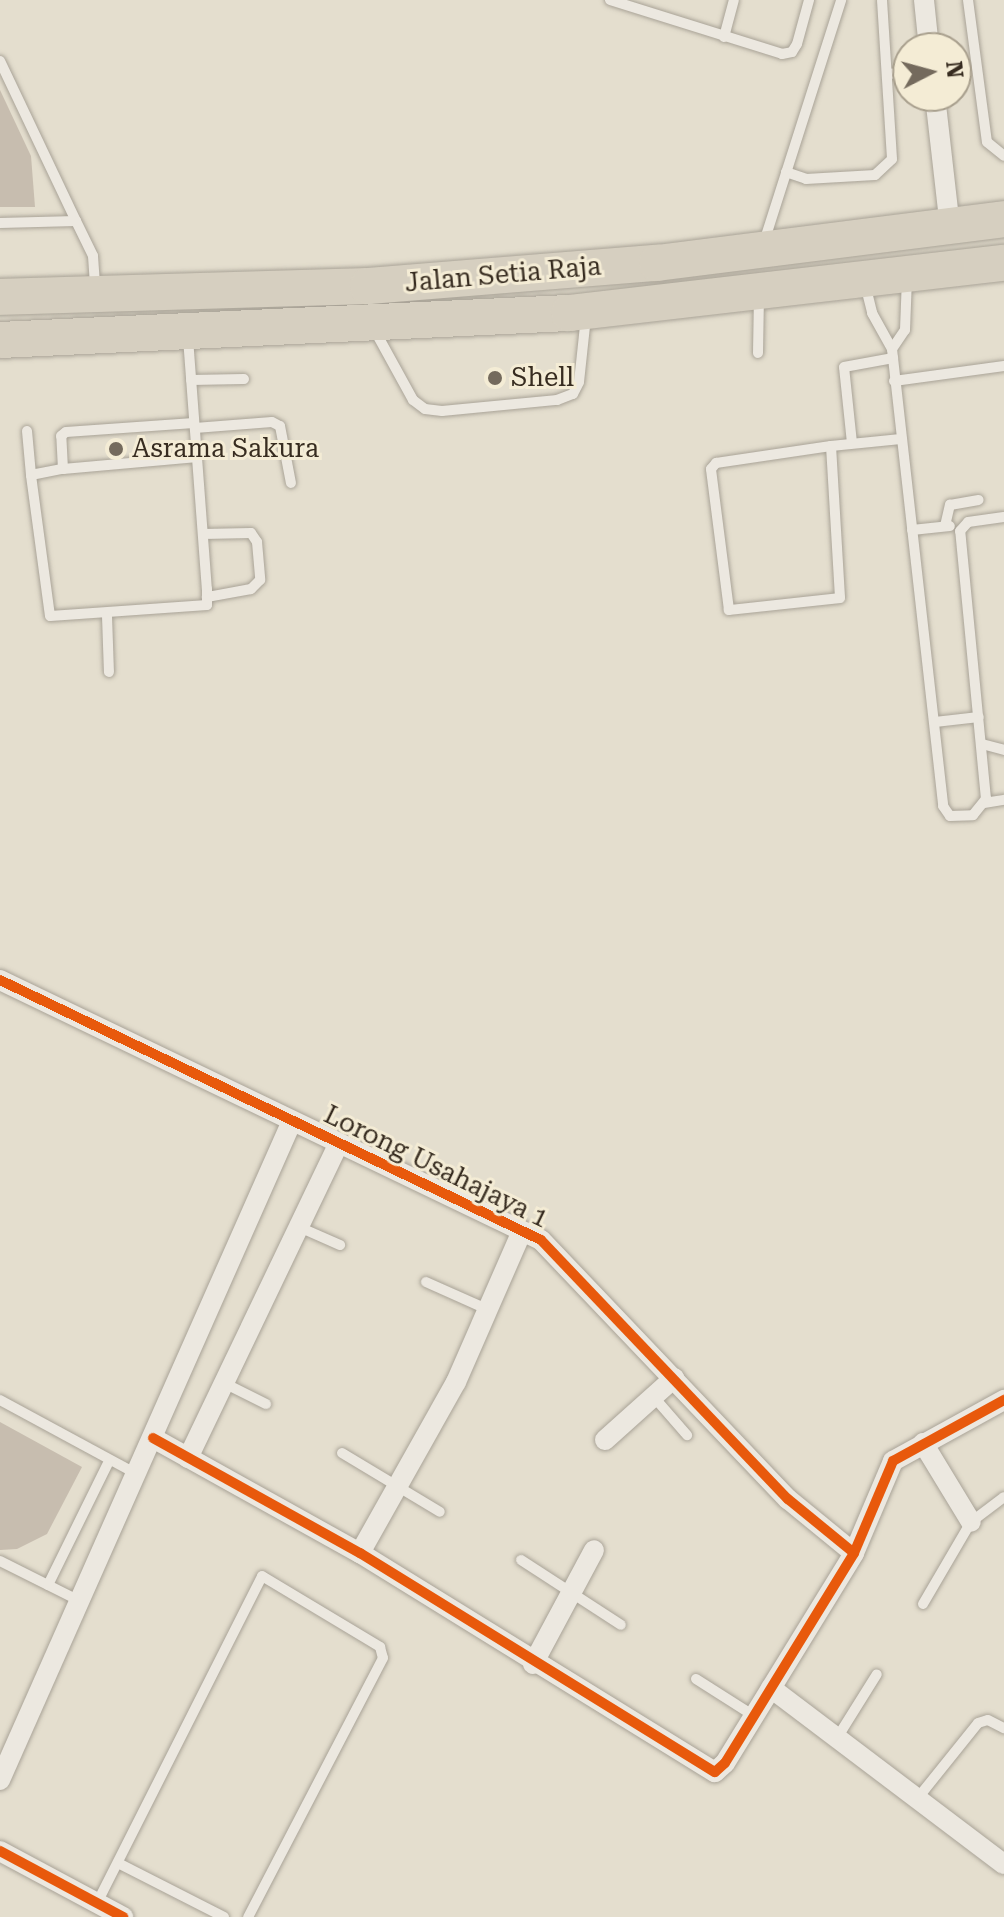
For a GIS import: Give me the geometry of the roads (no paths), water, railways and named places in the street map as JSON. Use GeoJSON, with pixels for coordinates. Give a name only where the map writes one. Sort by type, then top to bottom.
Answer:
{"type":"FeatureCollection","features":[{"type":"Feature","properties":{"kind":"highway","name":"Jalan Setia Raja"},"geometry":{"type":"LineString","coordinates":[[0,297],[368,286],[762,251],[1004,219]]}},
{"type":"Feature","properties":{"kind":"highway","name":"Jalan Setia Raja"},"geometry":{"type":"LineString","coordinates":[[0,340],[372,325],[586,311],[865,282],[1004,263]]}},
{"type":"Feature","properties":{"kind":"street"},"geometry":{"type":"LineString","coordinates":[[924,0],[927,32]]}},
{"type":"Feature","properties":{"kind":"street"},"geometry":{"type":"LineString","coordinates":[[937,112],[950,227]]}},
{"type":"Feature","properties":{"kind":"street","name":"Lorong Usahajaya 1"},"geometry":{"type":"LineString","coordinates":[[0,980],[541,1240],[578,1272],[788,1499],[854,1553]]}},
{"type":"Feature","properties":{"kind":"street"},"geometry":{"type":"LineString","coordinates":[[0,1780],[292,1121]]}},
{"type":"Feature","properties":{"kind":"street"},"geometry":{"type":"LineString","coordinates":[[188,1458],[339,1143]]}},
{"type":"Feature","properties":{"kind":"street"},"geometry":{"type":"LineString","coordinates":[[360,1553],[456,1382],[522,1231]]}},
{"type":"Feature","properties":{"kind":"street"},"geometry":{"type":"LineString","coordinates":[[605,1440],[674,1378]]}},
{"type":"Feature","properties":{"kind":"street"},"geometry":{"type":"LineString","coordinates":[[153,1438],[360,1553],[533,1664],[711,1771],[725,1763],[854,1553],[893,1461],[1004,1400]]}},
{"type":"Feature","properties":{"kind":"street"},"geometry":{"type":"LineString","coordinates":[[923,1443],[971,1522]]}},
{"type":"Feature","properties":{"kind":"street"},"geometry":{"type":"LineString","coordinates":[[533,1664],[594,1550]]}},
{"type":"Feature","properties":{"kind":"street"},"geometry":{"type":"LineString","coordinates":[[771,1688],[1004,1864]]}},
{"type":"Feature","properties":{"kind":"street"},"geometry":{"type":"LineString","coordinates":[[0,1851],[123,1917]]}},
{"type":"Feature","properties":{"kind":"lane"},"geometry":{"type":"LineString","coordinates":[[610,0],[724,37],[792,52],[809,0]]}},
{"type":"Feature","properties":{"kind":"lane"},"geometry":{"type":"LineString","coordinates":[[724,37],[734,0]]}},
{"type":"Feature","properties":{"kind":"lane"},"geometry":{"type":"LineString","coordinates":[[762,251],[841,0]]}},
{"type":"Feature","properties":{"kind":"lane"},"geometry":{"type":"LineString","coordinates":[[786,172],[806,179],[875,175],[887,168],[894,148],[882,0]]}},
{"type":"Feature","properties":{"kind":"lane"},"geometry":{"type":"LineString","coordinates":[[968,0],[987,142],[1004,156]]}},
{"type":"Feature","properties":{"kind":"lane"},"geometry":{"type":"LineString","coordinates":[[0,61],[93,256],[96,294]]}},
{"type":"Feature","properties":{"kind":"lane"},"geometry":{"type":"LineString","coordinates":[[888,74],[892,74]]}},
{"type":"Feature","properties":{"kind":"lane"},"geometry":{"type":"LineString","coordinates":[[0,223],[76,221]]}},
{"type":"Feature","properties":{"kind":"lane"},"geometry":{"type":"LineString","coordinates":[[852,443],[844,367],[893,354],[905,330],[907,277]]}},
{"type":"Feature","properties":{"kind":"lane"},"geometry":{"type":"LineString","coordinates":[[865,282],[872,313],[893,354],[943,806],[950,816],[965,817],[984,803],[1004,800]]}},
{"type":"Feature","properties":{"kind":"lane"},"geometry":{"type":"LineString","coordinates":[[758,353],[759,294]]}},
{"type":"Feature","properties":{"kind":"lane"},"geometry":{"type":"LineString","coordinates":[[372,325],[413,400],[425,409],[442,411],[557,400],[573,394],[579,382],[586,311]]}},
{"type":"Feature","properties":{"kind":"lane"},"geometry":{"type":"LineString","coordinates":[[27,431],[50,616],[200,610],[207,597],[187,332]]}},
{"type":"Feature","properties":{"kind":"lane"},"geometry":{"type":"LineString","coordinates":[[894,381],[1004,366]]}},
{"type":"Feature","properties":{"kind":"lane"},"geometry":{"type":"LineString","coordinates":[[191,380],[244,379]]}},
{"type":"Feature","properties":{"kind":"lane"},"geometry":{"type":"LineString","coordinates":[[63,469],[61,436],[66,432],[272,422],[280,426],[291,483]]}},
{"type":"Feature","properties":{"kind":"lane"},"geometry":{"type":"LineString","coordinates":[[831,446],[840,598],[729,610],[711,469],[724,459],[852,443],[901,439]]}},
{"type":"Feature","properties":{"kind":"lane"},"geometry":{"type":"LineString","coordinates":[[31,475],[63,469],[197,457]]}},
{"type":"Feature","properties":{"kind":"lane"},"geometry":{"type":"LineString","coordinates":[[945,526],[950,505],[979,500]]}},
{"type":"Feature","properties":{"kind":"lane"},"geometry":{"type":"LineString","coordinates":[[912,530],[1004,517]]}},
{"type":"Feature","properties":{"kind":"lane"},"geometry":{"type":"LineString","coordinates":[[962,525],[982,744],[984,803]]}},
{"type":"Feature","properties":{"kind":"lane"},"geometry":{"type":"LineString","coordinates":[[203,534],[251,533],[257,542],[260,580],[251,589],[207,597]]}},
{"type":"Feature","properties":{"kind":"lane"},"geometry":{"type":"LineString","coordinates":[[107,616],[109,672]]}},
{"type":"Feature","properties":{"kind":"lane"},"geometry":{"type":"LineString","coordinates":[[935,722],[979,717]]}},
{"type":"Feature","properties":{"kind":"lane"},"geometry":{"type":"LineString","coordinates":[[982,744],[1004,750]]}},
{"type":"Feature","properties":{"kind":"lane"},"geometry":{"type":"LineString","coordinates":[[299,1227],[340,1245]]}},
{"type":"Feature","properties":{"kind":"lane"},"geometry":{"type":"LineString","coordinates":[[426,1282],[489,1310]]}},
{"type":"Feature","properties":{"kind":"lane"},"geometry":{"type":"LineString","coordinates":[[224,1383],[266,1404]]}},
{"type":"Feature","properties":{"kind":"lane"},"geometry":{"type":"LineString","coordinates":[[653,1396],[687,1435]]}},
{"type":"Feature","properties":{"kind":"lane"},"geometry":{"type":"LineString","coordinates":[[0,1400],[137,1474]]}},
{"type":"Feature","properties":{"kind":"lane"},"geometry":{"type":"LineString","coordinates":[[342,1453],[440,1512]]}},
{"type":"Feature","properties":{"kind":"lane"},"geometry":{"type":"LineString","coordinates":[[48,1585],[109,1461]]}},
{"type":"Feature","properties":{"kind":"lane"},"geometry":{"type":"LineString","coordinates":[[923,1604],[971,1522],[1004,1497]]}},
{"type":"Feature","properties":{"kind":"lane"},"geometry":{"type":"LineString","coordinates":[[521,1560],[621,1625]]}},
{"type":"Feature","properties":{"kind":"lane"},"geometry":{"type":"LineString","coordinates":[[0,1561],[80,1601]]}},
{"type":"Feature","properties":{"kind":"lane"},"geometry":{"type":"LineString","coordinates":[[97,1903],[262,1576],[380,1647],[383,1658],[248,1917]]}},
{"type":"Feature","properties":{"kind":"lane"},"geometry":{"type":"LineString","coordinates":[[837,1738],[877,1674]]}},
{"type":"Feature","properties":{"kind":"lane"},"geometry":{"type":"LineString","coordinates":[[696,1679],[754,1716]]}},
{"type":"Feature","properties":{"kind":"lane"},"geometry":{"type":"LineString","coordinates":[[917,1799],[978,1723],[988,1720],[1004,1728]]}},
{"type":"Feature","properties":{"kind":"lane"},"geometry":{"type":"LineString","coordinates":[[118,1863],[224,1917]]}},
{"type":"Feature","properties":{"kind":"place","name":"Shell"},"geometry":{"type":"Point","coordinates":[495,378]}},
{"type":"Feature","properties":{"kind":"place","name":"Asrama Sakura"},"geometry":{"type":"Point","coordinates":[116,449]}}]}
